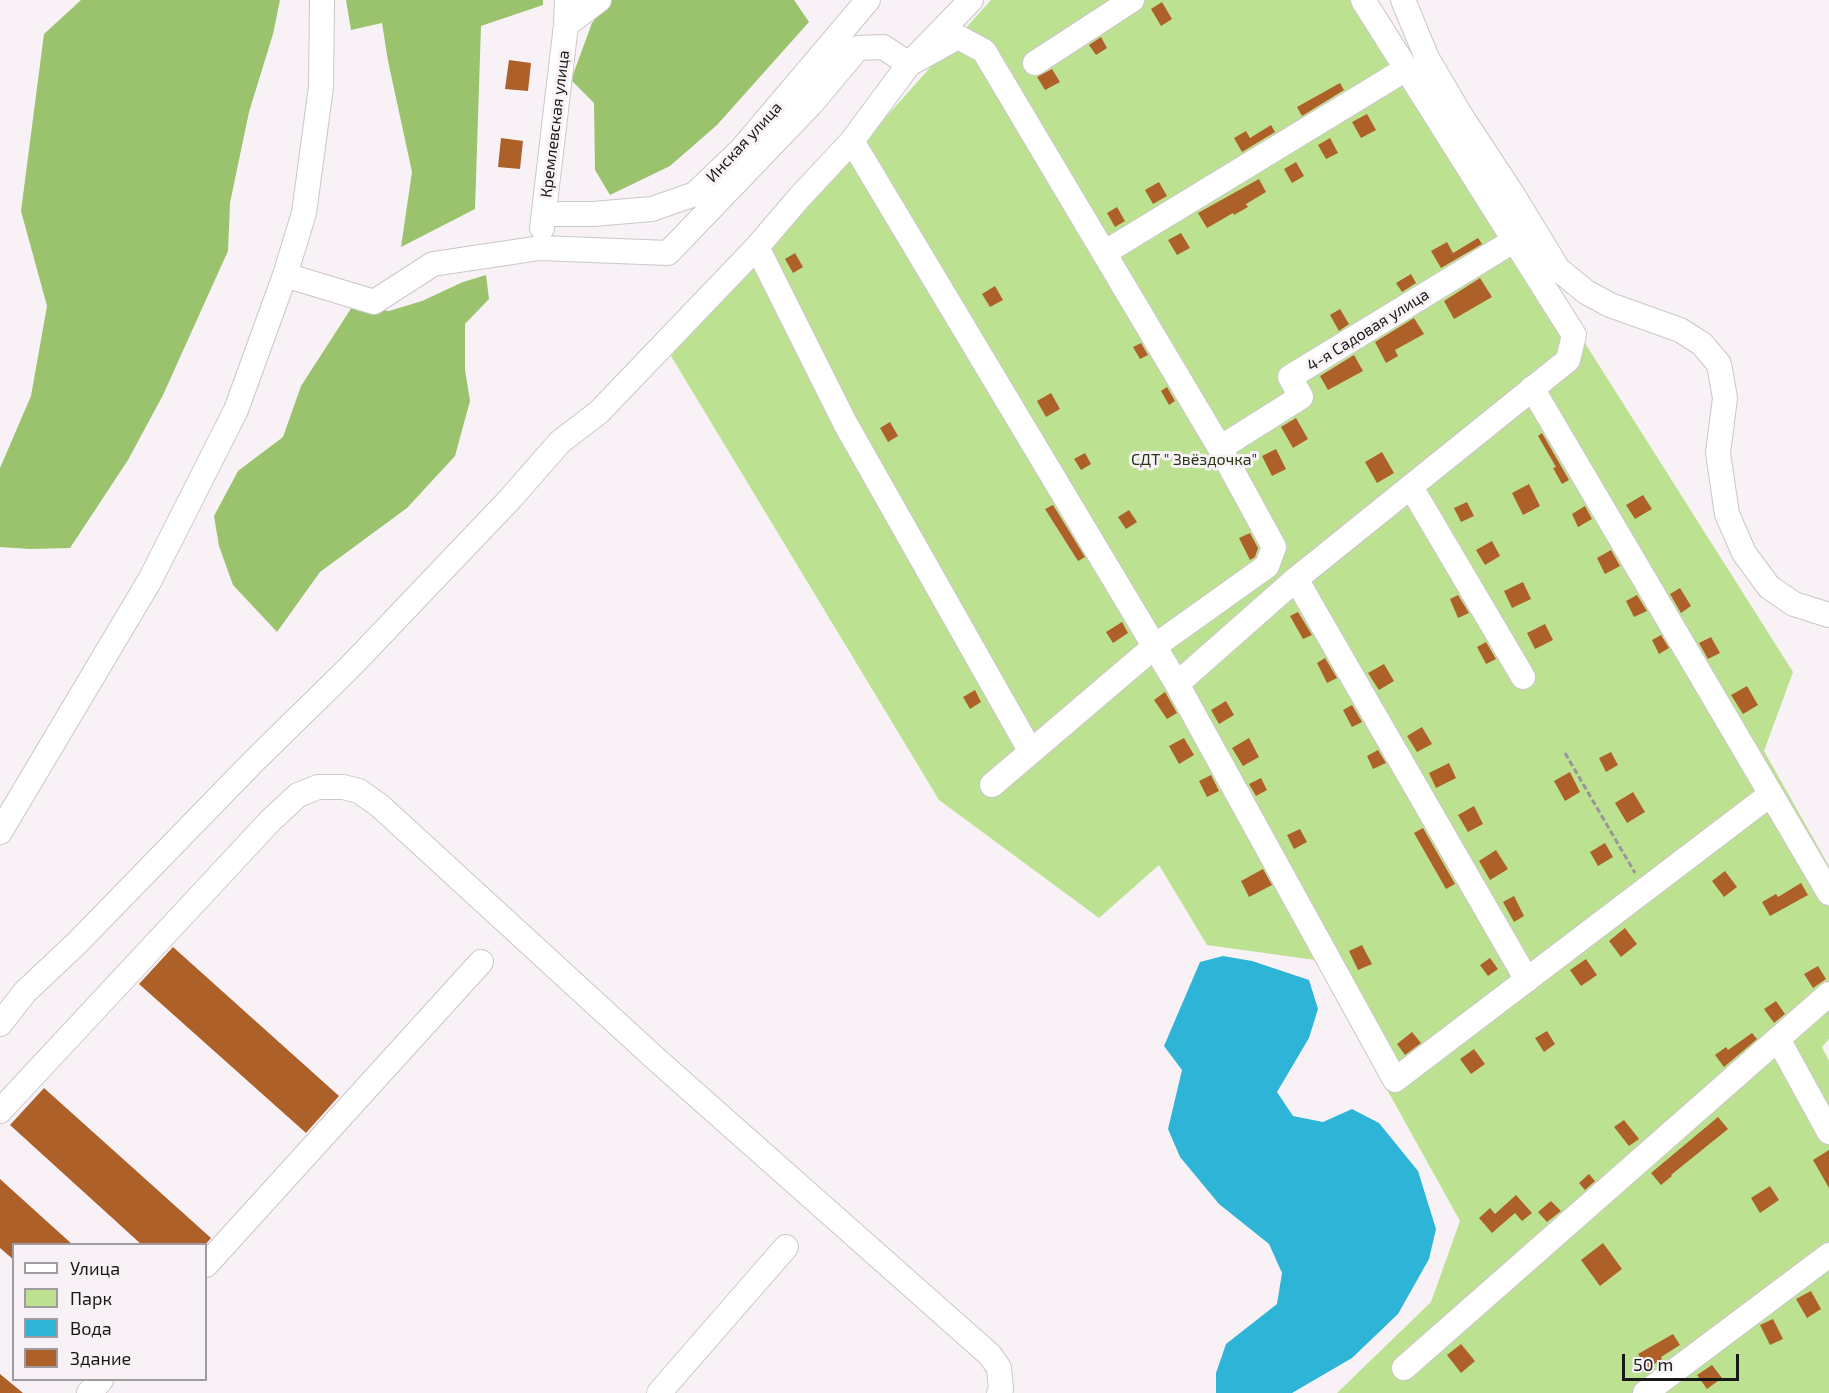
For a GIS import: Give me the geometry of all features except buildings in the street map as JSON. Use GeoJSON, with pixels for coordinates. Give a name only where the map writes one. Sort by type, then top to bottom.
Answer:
{"type":"FeatureCollection","features":[{"type":"Feature","properties":{"kind":"street"},"geometry":{"type":"LineString","coordinates":[[0,832],[150,580],[236,410],[285,275],[304,213],[321,87],[322,0]]}},
{"type":"Feature","properties":{"kind":"street","name":"Кремлевская улица"},"geometry":{"type":"LineString","coordinates":[[540,248],[567,0]]}},
{"type":"Feature","properties":{"kind":"street"},"geometry":{"type":"LineString","coordinates":[[566,25],[599,0]]}},
{"type":"Feature","properties":{"kind":"street","name":"Инская улица"},"geometry":{"type":"LineString","coordinates":[[544,214],[593,214],[652,209],[695,194],[741,150],[868,0]]}},
{"type":"Feature","properties":{"kind":"street"},"geometry":{"type":"LineString","coordinates":[[0,1024],[25,993],[358,659],[511,498],[560,442],[599,411],[757,247],[852,141],[909,64],[971,0]]}},
{"type":"Feature","properties":{"kind":"street"},"geometry":{"type":"LineString","coordinates":[[1035,63],[1132,0]]}},
{"type":"Feature","properties":{"kind":"street"},"geometry":{"type":"LineString","coordinates":[[1177,684],[1296,579],[1569,360],[1574,335],[1363,0]]}},
{"type":"Feature","properties":{"kind":"street"},"geometry":{"type":"LineString","coordinates":[[1403,0],[1427,58],[1558,269],[1586,292],[1610,305],[1680,330],[1702,345],[1719,364],[1725,398],[1718,453],[1727,514],[1744,553],[1769,587],[1794,604],[1829,615]]}},
{"type":"Feature","properties":{"kind":"street"},"geometry":{"type":"LineString","coordinates":[[909,64],[957,37],[984,51],[1220,448],[1274,547],[1267,566],[1155,646],[992,785]]}},
{"type":"Feature","properties":{"kind":"street"},"geometry":{"type":"LineString","coordinates":[[285,275],[374,302],[433,264],[540,248],[668,253],[811,104],[858,48],[883,47],[909,64]]}},
{"type":"Feature","properties":{"kind":"street"},"geometry":{"type":"LineString","coordinates":[[1104,253],[1406,69]]}},
{"type":"Feature","properties":{"kind":"street"},"geometry":{"type":"LineString","coordinates":[[852,141],[1177,684],[1395,1080],[1771,794]]}},
{"type":"Feature","properties":{"kind":"street","name":"4-я Садовая улица"},"geometry":{"type":"LineString","coordinates":[[1220,448],[1301,397],[1290,377],[1515,240]]}},
{"type":"Feature","properties":{"kind":"street"},"geometry":{"type":"LineString","coordinates":[[757,247],[845,423],[1031,752]]}},
{"type":"Feature","properties":{"kind":"street"},"geometry":{"type":"LineString","coordinates":[[1532,388],[1829,893]]}},
{"type":"Feature","properties":{"kind":"street"},"geometry":{"type":"LineString","coordinates":[[1411,487],[1523,677]]}},
{"type":"Feature","properties":{"kind":"street"},"geometry":{"type":"LineString","coordinates":[[1296,579],[1527,980]]}},
{"type":"Feature","properties":{"kind":"street"},"geometry":{"type":"LineString","coordinates":[[0,1111],[271,820],[298,795],[318,787],[344,787],[359,791],[380,806],[657,1060],[990,1355],[999,1368],[1001,1389],[999,1393]]}},
{"type":"Feature","properties":{"kind":"street"},"geometry":{"type":"LineString","coordinates":[[207,1264],[481,962]]}},
{"type":"Feature","properties":{"kind":"street"},"geometry":{"type":"LineString","coordinates":[[1404,1368],[1829,994]]}},
{"type":"Feature","properties":{"kind":"street"},"geometry":{"type":"LineString","coordinates":[[1778,1039],[1829,1132]]}},
{"type":"Feature","properties":{"kind":"street"},"geometry":{"type":"LineString","coordinates":[[659,1393],[786,1247]]}},
{"type":"Feature","properties":{"kind":"street"},"geometry":{"type":"LineString","coordinates":[[1645,1393],[1829,1255]]}},
{"type":"Feature","properties":{"kind":"street"},"geometry":{"type":"LineString","coordinates":[[89,1393],[100,1381]]}},
{"type":"Feature","properties":{"kind":"path"},"geometry":{"type":"LineString","coordinates":[[1565,753],[1645,890]]}},
{"type":"Feature","properties":{"kind":"green space"},"geometry":{"type":"Polygon","coordinates":[[[81,0],[280,0],[273,34],[249,112],[230,203],[228,251],[163,395],[128,460],[70,548],[0,547],[0,468],[31,396],[47,306],[21,211],[44,34],[81,0]]]}},
{"type":"Feature","properties":{"kind":"green space"},"geometry":{"type":"Polygon","coordinates":[[[346,0],[543,0],[543,5],[481,26],[475,209],[401,247],[412,172],[382,23],[351,30],[346,0]]]}},
{"type":"Feature","properties":{"kind":"green space"},"geometry":{"type":"Polygon","coordinates":[[[610,0],[794,0],[809,22],[717,125],[670,166],[610,195],[595,170],[594,103],[571,80],[592,23],[610,0]]]}},
{"type":"Feature","properties":{"kind":"green space","name":"СДТ \" Звёздочка\""},"geometry":{"type":"Polygon","coordinates":[[[991,0],[1368,0],[1793,672],[1764,751],[1829,866],[1829,1039],[1822,1047],[1829,1061],[1829,1393],[1337,1393],[1431,1302],[1460,1221],[1315,960],[1207,945],[1159,865],[1099,918],[939,800],[671,356],[991,0]]]}},
{"type":"Feature","properties":{"kind":"green space"},"geometry":{"type":"Polygon","coordinates":[[[486,275],[489,299],[465,324],[465,370],[470,401],[455,456],[407,508],[320,572],[277,632],[233,585],[219,546],[214,516],[238,471],[283,437],[301,386],[352,307],[389,311],[422,301],[463,282],[486,275]]]}},
{"type":"Feature","properties":{"kind":"water"},"geometry":{"type":"Polygon","coordinates":[[[1223,956],[1252,961],[1309,980],[1318,1009],[1309,1038],[1277,1092],[1293,1116],[1323,1122],[1352,1109],[1379,1123],[1418,1171],[1436,1229],[1429,1259],[1398,1314],[1352,1358],[1292,1393],[1216,1393],[1216,1373],[1226,1344],[1277,1304],[1282,1273],[1269,1244],[1219,1204],[1180,1157],[1168,1129],[1182,1070],[1164,1046],[1200,962],[1223,956]]]}}]}
